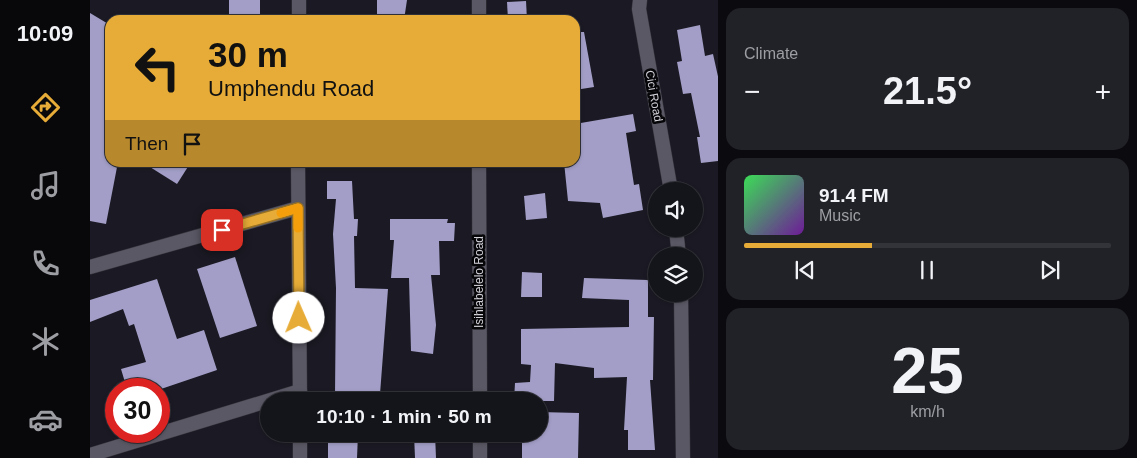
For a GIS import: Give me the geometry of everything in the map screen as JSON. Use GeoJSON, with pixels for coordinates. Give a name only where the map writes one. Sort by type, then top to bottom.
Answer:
{"type":"FeatureCollection","features":[{"type":"Feature","properties":{"kind":"street"},"geometry":{"type":"LineString","coordinates":[[299,0],[299,15]]}},
{"type":"Feature","properties":{"kind":"street"},"geometry":{"type":"LineString","coordinates":[[479,0],[479,15]]}},
{"type":"Feature","properties":{"kind":"street","name":"Cici Road"},"geometry":{"type":"LineString","coordinates":[[640,0],[639,9],[669,182]]}},
{"type":"Feature","properties":{"kind":"street"},"geometry":{"type":"LineString","coordinates":[[298,167],[300,392]]}},
{"type":"Feature","properties":{"kind":"street","name":"Isihlabelelo Road"},"geometry":{"type":"LineString","coordinates":[[479,167],[480,392]]}},
{"type":"Feature","properties":{"kind":"street"},"geometry":{"type":"LineString","coordinates":[[90,267],[298,208]]}},
{"type":"Feature","properties":{"kind":"street"},"geometry":{"type":"LineString","coordinates":[[681,302],[683,458]]}},
{"type":"Feature","properties":{"kind":"street"},"geometry":{"type":"LineString","coordinates":[[90,455],[260,407]]}},
{"type":"Feature","properties":{"kind":"street"},"geometry":{"type":"LineString","coordinates":[[300,442],[300,458]]}},
{"type":"Feature","properties":{"kind":"street"},"geometry":{"type":"LineString","coordinates":[[480,442],[480,458]]}},
{"type":"Feature","properties":{"kind":"building"},"geometry":{"type":"Polygon","coordinates":[[[229,0],[260,0],[260,15],[229,15],[229,0]]]}},
{"type":"Feature","properties":{"kind":"building"},"geometry":{"type":"Polygon","coordinates":[[[377,0],[407,0],[405,15],[377,15],[377,0]]]}},
{"type":"Feature","properties":{"kind":"building"},"geometry":{"type":"Polygon","coordinates":[[[526,1],[527,15],[508,15],[507,2],[526,1]]]}},
{"type":"Feature","properties":{"kind":"building"},"geometry":{"type":"Polygon","coordinates":[[[90,13],[105,22],[105,167],[117,167],[106,224],[90,221],[90,13]]]}},
{"type":"Feature","properties":{"kind":"building"},"geometry":{"type":"Polygon","coordinates":[[[700,25],[705,56],[713,54],[718,76],[718,161],[701,163],[697,137],[700,137],[691,93],[683,94],[677,62],[682,61],[677,30],[700,25]]]}},
{"type":"Feature","properties":{"kind":"building"},"geometry":{"type":"Polygon","coordinates":[[[580,32],[584,32],[594,87],[580,89],[580,32]]]}},
{"type":"Feature","properties":{"kind":"building"},"geometry":{"type":"Polygon","coordinates":[[[633,114],[636,131],[626,133],[634,185],[639,184],[643,210],[603,218],[600,203],[568,201],[565,167],[580,167],[580,123],[633,114]]]}},
{"type":"Feature","properties":{"kind":"building"},"geometry":{"type":"Polygon","coordinates":[[[150,167],[188,167],[177,184],[150,167]]]}},
{"type":"Feature","properties":{"kind":"building"},"geometry":{"type":"Polygon","coordinates":[[[327,181],[352,181],[354,219],[358,219],[357,236],[354,236],[355,288],[388,289],[380,392],[335,392],[336,288],[333,234],[336,199],[327,199],[327,181]]]}},
{"type":"Feature","properties":{"kind":"building"},"geometry":{"type":"Polygon","coordinates":[[[545,193],[547,218],[526,220],[524,196],[545,193]]]}},
{"type":"Feature","properties":{"kind":"building"},"geometry":{"type":"Polygon","coordinates":[[[390,219],[448,219],[447,223],[455,223],[454,241],[439,241],[440,275],[431,275],[436,325],[433,354],[411,351],[409,278],[391,278],[394,240],[390,240],[390,219]]]}},
{"type":"Feature","properties":{"kind":"building"},"geometry":{"type":"Polygon","coordinates":[[[235,257],[257,326],[220,338],[197,269],[235,257]]]}},
{"type":"Feature","properties":{"kind":"building"},"geometry":{"type":"Polygon","coordinates":[[[522,272],[542,273],[542,297],[521,297],[522,272]]]}},
{"type":"Feature","properties":{"kind":"building"},"geometry":{"type":"Polygon","coordinates":[[[584,278],[648,280],[648,317],[654,317],[653,380],[650,380],[655,450],[628,450],[628,430],[624,430],[627,377],[594,378],[594,368],[555,363],[554,401],[548,401],[548,392],[514,392],[515,383],[530,382],[531,365],[521,364],[521,329],[629,327],[629,300],[582,298],[584,278]]]}},
{"type":"Feature","properties":{"kind":"building"},"geometry":{"type":"Polygon","coordinates":[[[157,279],[177,339],[204,330],[217,370],[170,386],[170,378],[124,378],[121,369],[146,362],[134,324],[129,326],[123,309],[90,322],[90,300],[157,279]]]}},
{"type":"Feature","properties":{"kind":"building"},"geometry":{"type":"Polygon","coordinates":[[[548,412],[579,413],[578,458],[522,458],[522,442],[548,442],[548,412]]]}},
{"type":"Feature","properties":{"kind":"building"},"geometry":{"type":"Polygon","coordinates":[[[328,442],[358,442],[357,458],[328,458],[328,442]]]}},
{"type":"Feature","properties":{"kind":"building"},"geometry":{"type":"Polygon","coordinates":[[[414,442],[435,442],[436,458],[415,458],[414,442]]]}},
{"type":"Feature","properties":{"kind":"slow traffic"},"geometry":{"type":"LineString","coordinates":[[281,213],[298,208],[298,228]]}},
{"type":"Feature","properties":{"kind":"route"},"geometry":{"type":"LineString","coordinates":[[222,230],[298,208],[299,318]]}}]}
